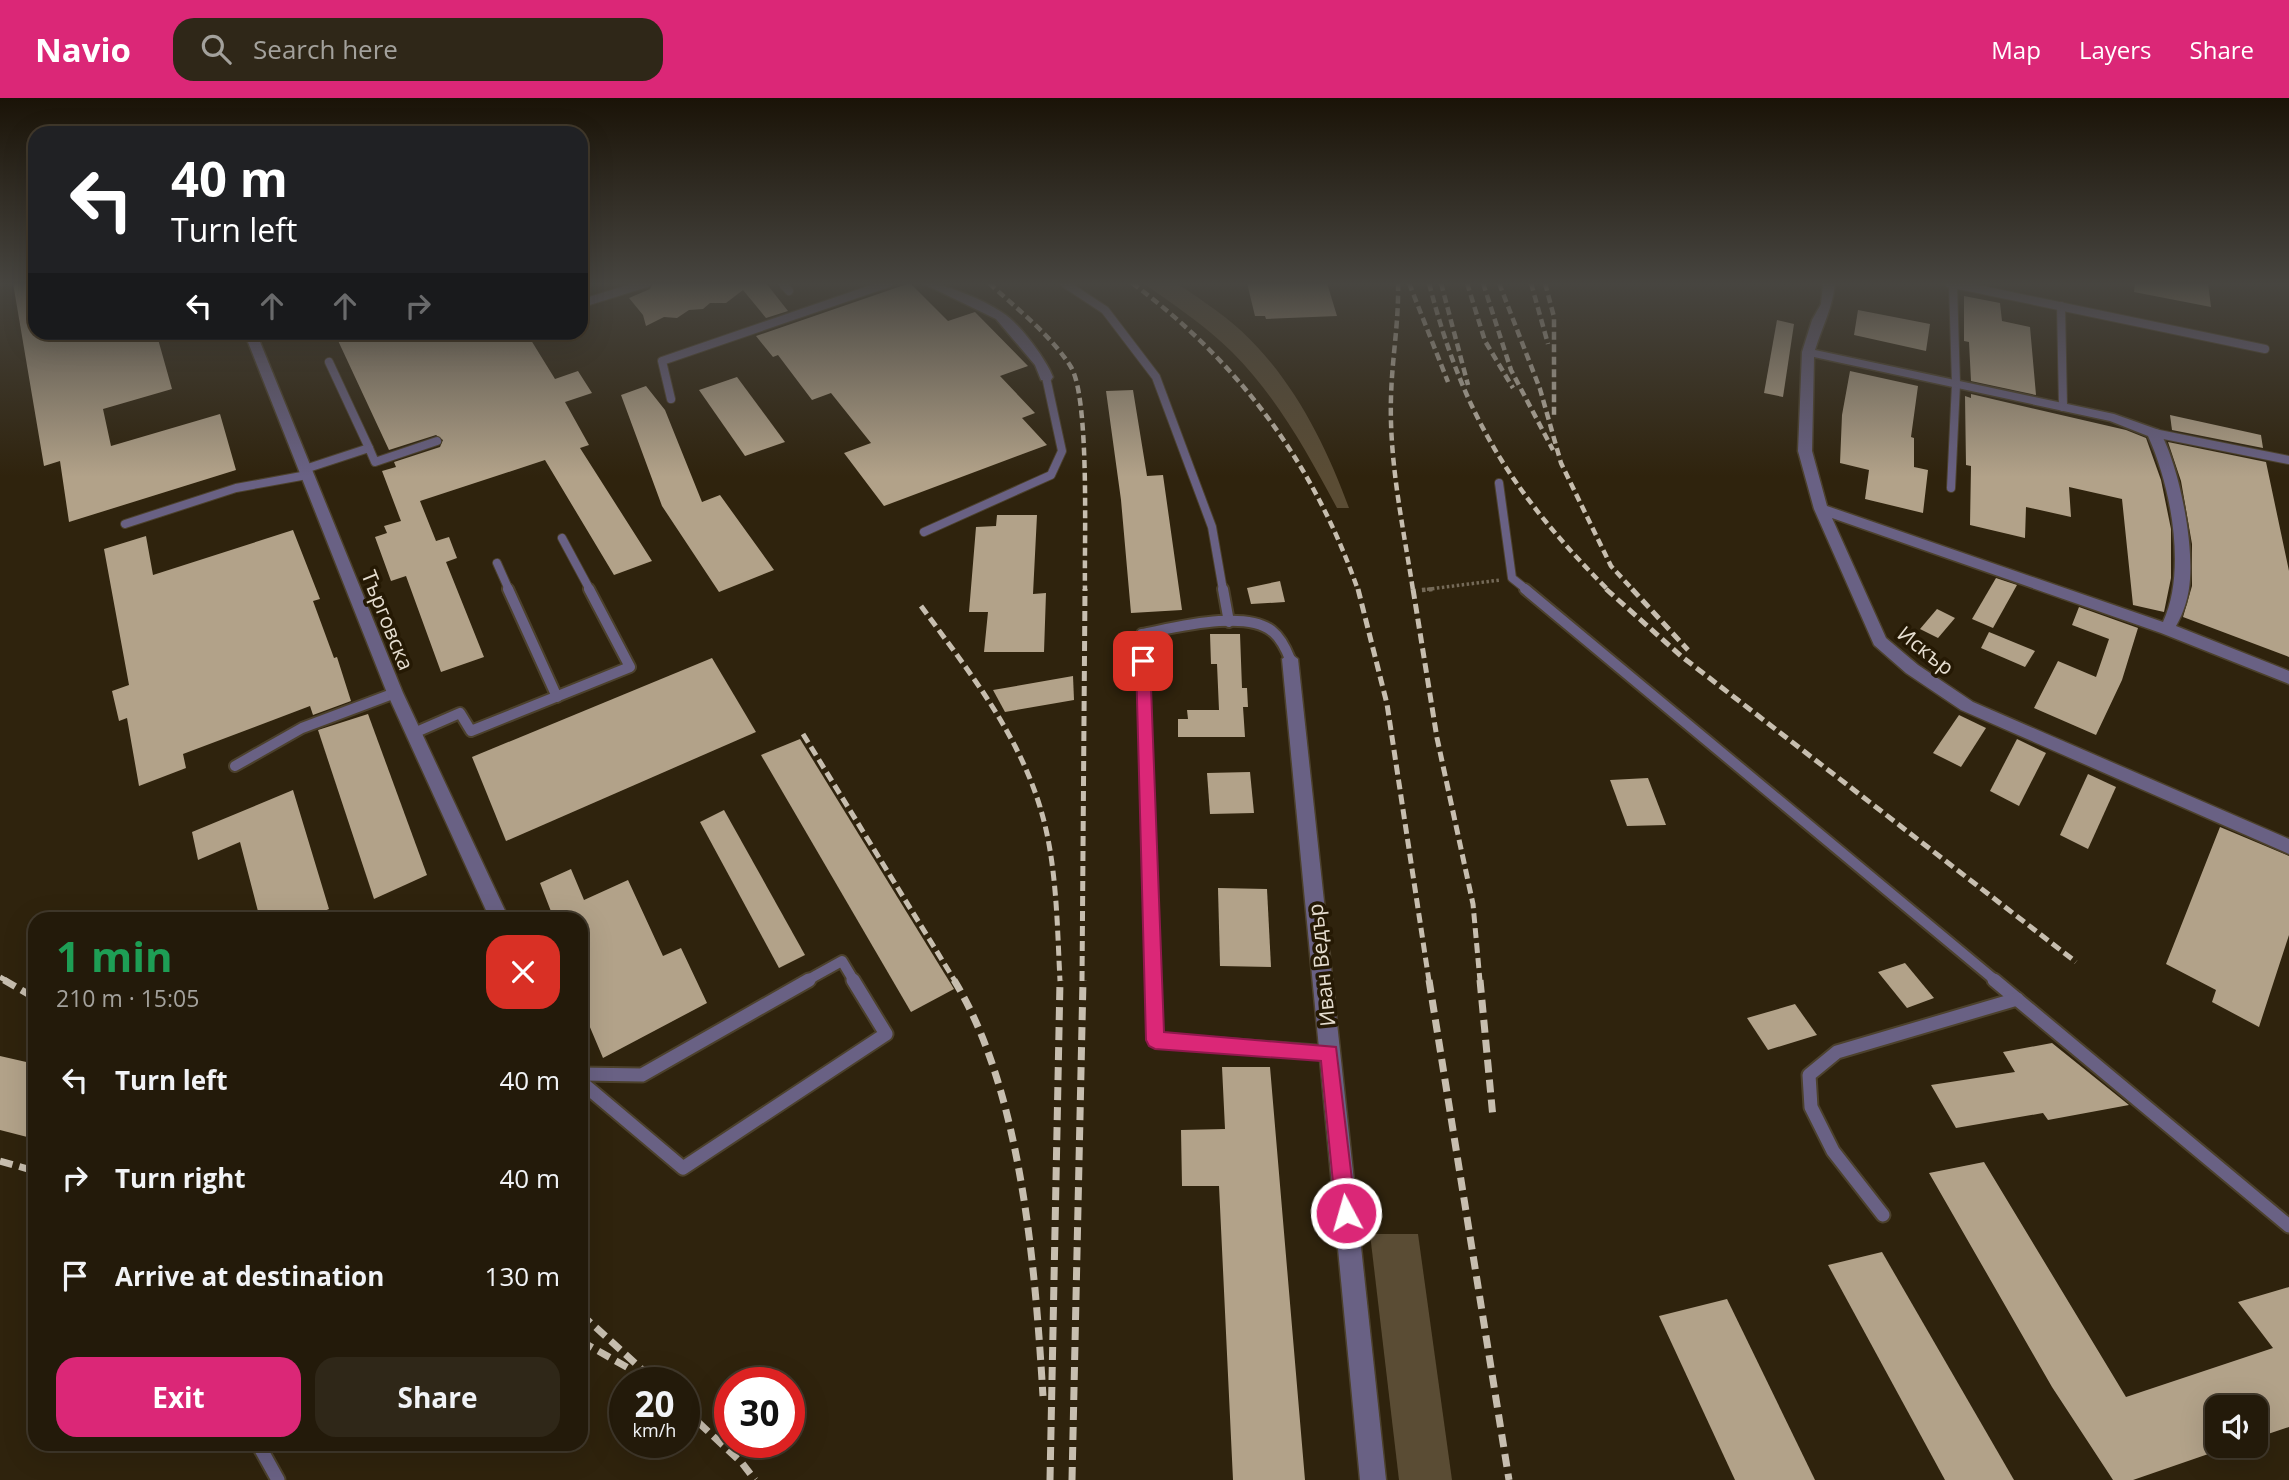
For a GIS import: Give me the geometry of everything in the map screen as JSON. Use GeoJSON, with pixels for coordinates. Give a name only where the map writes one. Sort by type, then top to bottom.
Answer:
{"type":"FeatureCollection","features":[{"type":"Feature","properties":{"kind":"street","name":"Търговска"},"geometry":{"type":"LineString","coordinates":[[256,347],[395,693],[497,912]]}},
{"type":"Feature","properties":{"kind":"street"},"geometry":{"type":"LineString","coordinates":[[1027,347],[1041,363],[1046,377]]}},
{"type":"Feature","properties":{"kind":"street","name":"Искър"},"geometry":{"type":"LineString","coordinates":[[1809,347],[1805,451],[1821,509],[1880,641],[1912,669],[1967,705],[2289,846]]}},
{"type":"Feature","properties":{"kind":"street"},"geometry":{"type":"LineString","coordinates":[[1808,352],[2063,407],[2138,425],[2154,433],[2165,454],[2183,571],[2178,608],[2168,629]]}},
{"type":"Feature","properties":{"kind":"street"},"geometry":{"type":"LineString","coordinates":[[1821,509],[2168,629],[2289,678]]}},
{"type":"Feature","properties":{"kind":"street","name":"Иван Ведър"},"geometry":{"type":"LineString","coordinates":[[1290,659],[1373,1480]]}},
{"type":"Feature","properties":{"kind":"lane"},"geometry":{"type":"LineString","coordinates":[[671,399],[662,361],[701,347]]}},
{"type":"Feature","properties":{"kind":"lane"},"geometry":{"type":"LineString","coordinates":[[1134,347],[1156,377],[1212,527],[1229,622]]}},
{"type":"Feature","properties":{"kind":"lane"},"geometry":{"type":"LineString","coordinates":[[1951,488],[1956,384],[1954,347]]}},
{"type":"Feature","properties":{"kind":"lane"},"geometry":{"type":"LineString","coordinates":[[2062,347],[2063,407]]}},
{"type":"Feature","properties":{"kind":"lane"},"geometry":{"type":"LineString","coordinates":[[2258,347],[2265,349]]}},
{"type":"Feature","properties":{"kind":"lane"},"geometry":{"type":"LineString","coordinates":[[329,362],[375,462],[437,441]]}},
{"type":"Feature","properties":{"kind":"lane"},"geometry":{"type":"LineString","coordinates":[[924,531],[1051,475],[1062,451],[1046,377]]}},
{"type":"Feature","properties":{"kind":"lane"},"geometry":{"type":"LineString","coordinates":[[2154,433],[2289,460]]}},
{"type":"Feature","properties":{"kind":"lane"},"geometry":{"type":"LineString","coordinates":[[125,524],[236,488],[306,472],[369,448]]}},
{"type":"Feature","properties":{"kind":"lane"},"geometry":{"type":"LineString","coordinates":[[1499,483],[1511,578],[2289,1226]]}},
{"type":"Feature","properties":{"kind":"lane"},"geometry":{"type":"LineString","coordinates":[[414,733],[460,713],[471,731],[630,667],[562,538]]}},
{"type":"Feature","properties":{"kind":"lane"},"geometry":{"type":"LineString","coordinates":[[497,563],[557,696]]}},
{"type":"Feature","properties":{"kind":"lane"},"geometry":{"type":"LineString","coordinates":[[1290,659],[1282,641],[1268,628],[1243,620],[1142,634],[1155,1040],[1330,1053]]}},
{"type":"Feature","properties":{"kind":"lane"},"geometry":{"type":"LineString","coordinates":[[235,766],[302,729],[395,693]]}},
{"type":"Feature","properties":{"kind":"lane"},"geometry":{"type":"LineString","coordinates":[[588,1074],[642,1075],[842,961],[887,1034],[683,1168],[588,1088]]}},
{"type":"Feature","properties":{"kind":"lane"},"geometry":{"type":"LineString","coordinates":[[1883,1215],[1833,1151],[1811,1107],[1809,1075],[1837,1052],[2017,999]]}},
{"type":"Feature","properties":{"kind":"lane"},"geometry":{"type":"LineString","coordinates":[[262,1451],[278,1480]]}},
{"type":"Feature","properties":{"kind":"path"},"geometry":{"type":"LineString","coordinates":[[1422,590],[1511,578]]}},
{"type":"Feature","properties":{"kind":"shaded area"},"geometry":{"type":"Polygon","coordinates":[[[1227,347],[1257,347],[1275,368],[1294,394],[1325,449],[1349,508],[1337,508],[1277,406],[1227,347]]]}},
{"type":"Feature","properties":{"kind":"shaded area"},"geometry":{"type":"Polygon","coordinates":[[[1370,1234],[1418,1234],[1452,1480],[1399,1480],[1370,1234]]]}},
{"type":"Feature","properties":{"kind":"building"},"geometry":{"type":"Polygon","coordinates":[[[24,347],[160,347],[172,389],[103,409],[111,446],[220,414],[236,470],[69,522],[60,461],[44,466],[24,347]]]}},
{"type":"Feature","properties":{"kind":"building"},"geometry":{"type":"Polygon","coordinates":[[[341,347],[536,347],[555,379],[578,371],[592,393],[565,402],[589,445],[580,448],[652,561],[614,575],[545,460],[420,501],[436,541],[449,537],[457,558],[446,562],[484,657],[441,672],[406,576],[391,581],[375,537],[387,533],[384,526],[401,521],[382,471],[396,467],[394,462],[440,447],[443,440],[436,435],[389,450],[341,347]]]}},
{"type":"Feature","properties":{"kind":"building"},"geometry":{"type":"Polygon","coordinates":[[[765,347],[1010,347],[1028,366],[1000,376],[1035,413],[1022,418],[1047,445],[884,506],[844,453],[871,443],[831,393],[812,400],[778,355],[773,357],[765,347]]]}},
{"type":"Feature","properties":{"kind":"building"},"geometry":{"type":"Polygon","coordinates":[[[1772,347],[1790,347],[1783,397],[1764,393],[1772,347]]]}},
{"type":"Feature","properties":{"kind":"building"},"geometry":{"type":"Polygon","coordinates":[[[1969,347],[2032,347],[2036,395],[1971,381],[1969,347]]]}},
{"type":"Feature","properties":{"kind":"building"},"geometry":{"type":"Polygon","coordinates":[[[1850,371],[1918,386],[1911,437],[1914,438],[1914,467],[1928,470],[1923,513],[1865,499],[1869,470],[1840,463],[1842,415],[1850,371]]]}},
{"type":"Feature","properties":{"kind":"building"},"geometry":{"type":"Polygon","coordinates":[[[737,377],[785,442],[745,456],[699,390],[737,377]]]}},
{"type":"Feature","properties":{"kind":"building"},"geometry":{"type":"Polygon","coordinates":[[[646,386],[665,410],[702,502],[720,495],[774,570],[719,592],[662,506],[621,395],[646,386]]]}},
{"type":"Feature","properties":{"kind":"building"},"geometry":{"type":"Polygon","coordinates":[[[1133,390],[1147,476],[1163,475],[1182,610],[1131,613],[1121,500],[1106,391],[1133,390]]]}},
{"type":"Feature","properties":{"kind":"building"},"geometry":{"type":"Polygon","coordinates":[[[1971,394],[2126,430],[2146,438],[2161,480],[2171,529],[2171,578],[2164,612],[2133,605],[2122,499],[2069,487],[2071,517],[2026,507],[2025,538],[1970,525],[1971,466],[1966,465],[1965,396],[1971,398],[1971,394]]]}},
{"type":"Feature","properties":{"kind":"building"},"geometry":{"type":"Polygon","coordinates":[[[2170,415],[2261,435],[2263,448],[2172,430],[2170,415]]]}},
{"type":"Feature","properties":{"kind":"building"},"geometry":{"type":"Polygon","coordinates":[[[2168,442],[2266,462],[2289,571],[2289,657],[2183,617],[2192,586],[2192,544],[2181,481],[2168,442]]]}},
{"type":"Feature","properties":{"kind":"building"},"geometry":{"type":"Polygon","coordinates":[[[997,515],[1037,515],[1033,594],[1046,593],[1044,652],[984,652],[988,612],[969,612],[976,527],[996,526],[997,515]]]}},
{"type":"Feature","properties":{"kind":"building"},"geometry":{"type":"Polygon","coordinates":[[[293,530],[320,599],[313,601],[334,658],[337,657],[351,701],[313,715],[310,706],[183,754],[186,768],[139,786],[127,718],[119,721],[112,691],[129,685],[104,549],[146,536],[153,575],[293,530]]]}},
{"type":"Feature","properties":{"kind":"building"},"geometry":{"type":"Polygon","coordinates":[[[1996,578],[2017,585],[1993,628],[1972,619],[1996,578]]]}},
{"type":"Feature","properties":{"kind":"building"},"geometry":{"type":"Polygon","coordinates":[[[1280,581],[1285,602],[1251,604],[1247,588],[1280,581]]]}},
{"type":"Feature","properties":{"kind":"building"},"geometry":{"type":"Polygon","coordinates":[[[2079,607],[2138,628],[2122,680],[2096,735],[2034,708],[2058,661],[2096,677],[2109,639],[2072,625],[2079,607]]]}},
{"type":"Feature","properties":{"kind":"building"},"geometry":{"type":"Polygon","coordinates":[[[1937,609],[1955,618],[1938,638],[1920,629],[1937,609]]]}},
{"type":"Feature","properties":{"kind":"building"},"geometry":{"type":"Polygon","coordinates":[[[1989,632],[2035,651],[2025,667],[1981,648],[1989,632]]]}},
{"type":"Feature","properties":{"kind":"building"},"geometry":{"type":"Polygon","coordinates":[[[1210,634],[1240,634],[1242,688],[1247,688],[1248,707],[1243,707],[1245,737],[1178,737],[1178,719],[1188,719],[1187,710],[1219,710],[1217,664],[1211,664],[1210,634]]]}},
{"type":"Feature","properties":{"kind":"building"},"geometry":{"type":"Polygon","coordinates":[[[712,658],[756,732],[506,841],[472,757],[712,658]]]}},
{"type":"Feature","properties":{"kind":"building"},"geometry":{"type":"Polygon","coordinates":[[[1073,676],[1074,700],[1005,712],[993,690],[1073,676]]]}},
{"type":"Feature","properties":{"kind":"building"},"geometry":{"type":"Polygon","coordinates":[[[368,714],[427,875],[374,899],[318,730],[368,714]]]}},
{"type":"Feature","properties":{"kind":"building"},"geometry":{"type":"Polygon","coordinates":[[[1959,715],[1986,728],[1961,767],[1933,753],[1959,715]]]}},
{"type":"Feature","properties":{"kind":"building"},"geometry":{"type":"Polygon","coordinates":[[[800,739],[954,989],[911,1012],[761,755],[800,739]]]}},
{"type":"Feature","properties":{"kind":"building"},"geometry":{"type":"Polygon","coordinates":[[[2017,739],[2046,753],[2019,806],[1990,791],[2017,739]]]}},
{"type":"Feature","properties":{"kind":"building"},"geometry":{"type":"Polygon","coordinates":[[[1250,772],[1254,813],[1210,814],[1207,773],[1250,772]]]}},
{"type":"Feature","properties":{"kind":"building"},"geometry":{"type":"Polygon","coordinates":[[[2088,774],[2116,787],[2088,849],[2060,835],[2088,774]]]}},
{"type":"Feature","properties":{"kind":"building"},"geometry":{"type":"Polygon","coordinates":[[[1648,778],[1666,825],[1627,826],[1610,780],[1648,778]]]}},
{"type":"Feature","properties":{"kind":"building"},"geometry":{"type":"Polygon","coordinates":[[[293,790],[329,909],[322,912],[258,912],[240,842],[198,860],[192,832],[293,790]]]}},
{"type":"Feature","properties":{"kind":"building"},"geometry":{"type":"Polygon","coordinates":[[[724,810],[805,955],[779,968],[700,822],[724,810]]]}},
{"type":"Feature","properties":{"kind":"building"},"geometry":{"type":"Polygon","coordinates":[[[2220,827],[2289,856],[2289,935],[2259,1027],[2212,1002],[2216,990],[2166,964],[2220,827]]]}},
{"type":"Feature","properties":{"kind":"building"},"geometry":{"type":"Polygon","coordinates":[[[571,869],[584,900],[628,880],[663,956],[681,948],[707,1003],[603,1058],[588,1023],[588,912],[551,912],[540,883],[571,869]]]}},
{"type":"Feature","properties":{"kind":"building"},"geometry":{"type":"Polygon","coordinates":[[[1218,888],[1267,889],[1271,967],[1220,966],[1218,888]]]}},
{"type":"Feature","properties":{"kind":"building"},"geometry":{"type":"Polygon","coordinates":[[[1905,963],[1934,998],[1907,1008],[1878,972],[1905,963]]]}},
{"type":"Feature","properties":{"kind":"building"},"geometry":{"type":"Polygon","coordinates":[[[1795,1004],[1817,1035],[1768,1050],[1747,1018],[1795,1004]]]}},
{"type":"Feature","properties":{"kind":"building"},"geometry":{"type":"Polygon","coordinates":[[[2052,1043],[2129,1105],[2048,1120],[2043,1113],[1956,1128],[1931,1085],[2015,1072],[2003,1052],[2052,1043]]]}},
{"type":"Feature","properties":{"kind":"building"},"geometry":{"type":"Polygon","coordinates":[[[0,1056],[28,1062],[28,1137],[0,1130],[0,1056]]]}},
{"type":"Feature","properties":{"kind":"building"},"geometry":{"type":"Polygon","coordinates":[[[1222,1067],[1270,1067],[1305,1480],[1233,1480],[1219,1186],[1182,1186],[1181,1130],[1225,1129],[1222,1067]]]}},
{"type":"Feature","properties":{"kind":"building"},"geometry":{"type":"Polygon","coordinates":[[[1984,1162],[2126,1397],[2273,1348],[2238,1302],[2289,1287],[2289,1427],[2268,1434],[2268,1395],[2205,1395],[2205,1455],[2133,1480],[2113,1480],[2052,1387],[1929,1173],[1984,1162]]]}},
{"type":"Feature","properties":{"kind":"building"},"geometry":{"type":"Polygon","coordinates":[[[1882,1252],[2014,1480],[1945,1480],[1828,1265],[1882,1252]]]}},
{"type":"Feature","properties":{"kind":"building"},"geometry":{"type":"Polygon","coordinates":[[[1727,1299],[1815,1480],[1735,1480],[1659,1316],[1727,1299]]]}},
{"type":"Feature","properties":{"kind":"railway"},"geometry":{"type":"LineString","coordinates":[[1057,347],[1071,367],[1081,409],[1084,440],[1085,589]]}},
{"type":"Feature","properties":{"kind":"railway"},"geometry":{"type":"LineString","coordinates":[[1207,347],[1269,419],[1296,459],[1340,544],[1358,590]]}},
{"type":"Feature","properties":{"kind":"railway"},"geometry":{"type":"LineString","coordinates":[[1395,347],[1392,446],[1413,590]]}},
{"type":"Feature","properties":{"kind":"railway"},"geometry":{"type":"LineString","coordinates":[[1434,347],[1448,382]]}},
{"type":"Feature","properties":{"kind":"railway"},"geometry":{"type":"LineString","coordinates":[[1449,347],[1475,413],[1495,450],[1544,520],[1608,590]]}},
{"type":"Feature","properties":{"kind":"railway"},"geometry":{"type":"LineString","coordinates":[[1458,347],[1468,385]]}},
{"type":"Feature","properties":{"kind":"railway"},"geometry":{"type":"LineString","coordinates":[[1489,347],[1513,388]]}},
{"type":"Feature","properties":{"kind":"railway"},"geometry":{"type":"LineString","coordinates":[[1504,347],[1511,370],[1553,450]]}},
{"type":"Feature","properties":{"kind":"railway"},"geometry":{"type":"LineString","coordinates":[[1524,347],[1540,389],[1561,463],[1611,566],[1633,590]]}},
{"type":"Feature","properties":{"kind":"railway"},"geometry":{"type":"LineString","coordinates":[[1554,347],[1554,415]]}},
{"type":"Feature","properties":{"kind":"railway"},"geometry":{"type":"LineString","coordinates":[[1082,981],[1085,589]]}},
{"type":"Feature","properties":{"kind":"railway"},"geometry":{"type":"LineString","coordinates":[[1358,589],[1387,704],[1429,981]]}},
{"type":"Feature","properties":{"kind":"railway"},"geometry":{"type":"LineString","coordinates":[[1413,589],[1437,738],[1473,904],[1480,981]]}},
{"type":"Feature","properties":{"kind":"railway"},"geometry":{"type":"LineString","coordinates":[[1606,589],[1681,656],[2076,962]]}},
{"type":"Feature","properties":{"kind":"railway"},"geometry":{"type":"LineString","coordinates":[[1632,589],[1688,650]]}},
{"type":"Feature","properties":{"kind":"railway"},"geometry":{"type":"LineString","coordinates":[[921,606],[989,702],[1030,779],[1050,849],[1060,981]]}},
{"type":"Feature","properties":{"kind":"railway"},"geometry":{"type":"LineString","coordinates":[[803,734],[955,981]]}},
{"type":"Feature","properties":{"kind":"railway"},"geometry":{"type":"LineString","coordinates":[[0,977],[7,981]]}},
{"type":"Feature","properties":{"kind":"railway"},"geometry":{"type":"LineString","coordinates":[[4,980],[28,994]]}},
{"type":"Feature","properties":{"kind":"railway"},"geometry":{"type":"LineString","coordinates":[[954,980],[977,1024],[1010,1127],[1029,1237],[1043,1396]]}},
{"type":"Feature","properties":{"kind":"railway"},"geometry":{"type":"LineString","coordinates":[[1072,1480],[1083,980]]}},
{"type":"Feature","properties":{"kind":"railway"},"geometry":{"type":"LineString","coordinates":[[1429,980],[1509,1480]]}},
{"type":"Feature","properties":{"kind":"railway"},"geometry":{"type":"LineString","coordinates":[[1480,980],[1493,1118]]}},
{"type":"Feature","properties":{"kind":"railway"},"geometry":{"type":"LineString","coordinates":[[1050,1480],[1060,981]]}},
{"type":"Feature","properties":{"kind":"railway"},"geometry":{"type":"LineString","coordinates":[[0,1161],[28,1169]]}},
{"type":"Feature","properties":{"kind":"railway"},"geometry":{"type":"LineString","coordinates":[[588,1320],[639,1367]]}},
{"type":"Feature","properties":{"kind":"railway"},"geometry":{"type":"LineString","coordinates":[[588,1345],[626,1367]]}},
{"type":"Feature","properties":{"kind":"railway"},"geometry":{"type":"LineString","coordinates":[[700,1424],[742,1463],[755,1480]]}},
{"type":"Feature","properties":{"kind":"route"},"geometry":{"type":"LineString","coordinates":[[1143,661],[1155,1040],[1330,1053],[1346,1213]]}}]}
